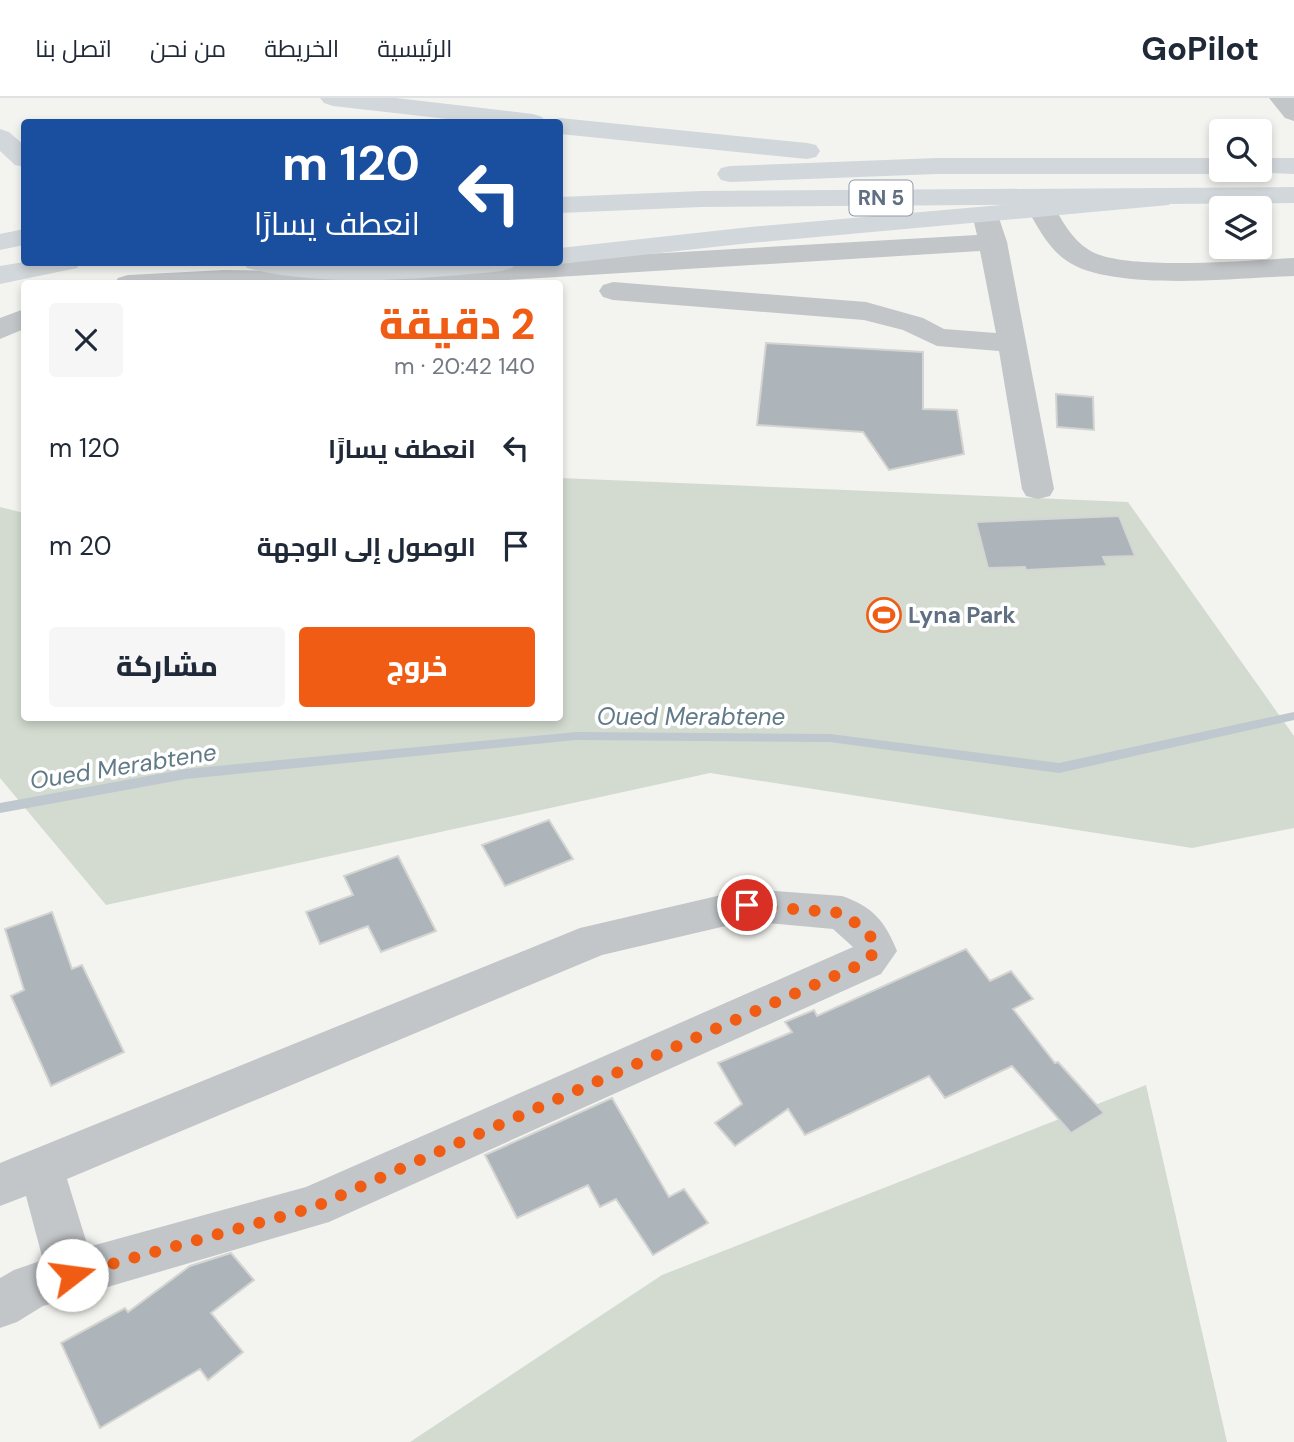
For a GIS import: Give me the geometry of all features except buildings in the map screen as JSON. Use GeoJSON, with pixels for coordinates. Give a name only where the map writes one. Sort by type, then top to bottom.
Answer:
{"type":"FeatureCollection","features":[{"type":"Feature","properties":{"kind":"main road"},"geometry":{"type":"LineString","coordinates":[[333,98],[508,119]]}},
{"type":"Feature","properties":{"kind":"main road"},"geometry":{"type":"LineString","coordinates":[[563,126],[937,166]]}},
{"type":"Feature","properties":{"kind":"main road"},"geometry":{"type":"LineString","coordinates":[[0,137],[21,156]]}},
{"type":"Feature","properties":{"kind":"main road","name":"RN 5"},"geometry":{"type":"LineString","coordinates":[[563,181],[937,166],[1209,166]]}},
{"type":"Feature","properties":{"kind":"main road"},"geometry":{"type":"LineString","coordinates":[[1272,166],[1294,166]]}},
{"type":"Feature","properties":{"kind":"main road"},"geometry":{"type":"LineString","coordinates":[[563,256],[750,235],[990,229],[1042,210],[1203,195]]}},
{"type":"Feature","properties":{"kind":"main road","name":"RN 5"},"geometry":{"type":"LineString","coordinates":[[563,205],[701,200],[1294,195]]}},
{"type":"Feature","properties":{"kind":"main road"},"geometry":{"type":"LineString","coordinates":[[0,242],[21,238]]}},
{"type":"Feature","properties":{"kind":"main road"},"geometry":{"type":"LineString","coordinates":[[0,275],[46,266]]}},
{"type":"Feature","properties":{"kind":"main road"},"geometry":{"type":"LineString","coordinates":[[286,266],[368,272],[448,266]]}},
{"type":"Feature","properties":{"kind":"street"},"geometry":{"type":"LineString","coordinates":[[1282,98],[1294,113]]}},
{"type":"Feature","properties":{"kind":"street"},"geometry":{"type":"LineString","coordinates":[[1042,210],[1059,240],[1076,254],[1085,260],[1119,270],[1294,268]]}},
{"type":"Feature","properties":{"kind":"street"},"geometry":{"type":"LineString","coordinates":[[563,263],[990,229],[1038,489]]}},
{"type":"Feature","properties":{"kind":"street"},"geometry":{"type":"LineString","coordinates":[[353,280],[528,266]]}},
{"type":"Feature","properties":{"kind":"street"},"geometry":{"type":"LineString","coordinates":[[205,280],[282,280]]}},
{"type":"Feature","properties":{"kind":"street"},"geometry":{"type":"LineString","coordinates":[[613,291],[866,311],[913,324],[937,337],[1013,343]]}},
{"type":"Feature","properties":{"kind":"street"},"geometry":{"type":"LineString","coordinates":[[0,330],[21,320]]}},
{"type":"Feature","properties":{"kind":"street"},"geometry":{"type":"LineString","coordinates":[[0,1305],[30,1286],[72,1275],[312,1208],[866,962],[876,950],[869,933],[842,913],[747,905],[595,940],[20,1177],[72,1275]]}},
{"type":"Feature","properties":{"kind":"shaded area","name":"Lyna Park"},"geometry":{"type":"Polygon","coordinates":[[[563,478],[1128,502],[1294,736],[1294,828],[1192,848],[710,773],[106,905],[0,778],[0,507],[21,512],[21,721],[563,721],[563,478]]]}},
{"type":"Feature","properties":{"kind":"shaded area"},"geometry":{"type":"Polygon","coordinates":[[[1146,1085],[1227,1442],[410,1442],[662,1275],[1146,1085]]]}},
{"type":"Feature","properties":{"kind":"waterway","name":"Oued Merabtene"},"geometry":{"type":"LineString","coordinates":[[0,808],[186,774],[576,736],[830,738],[1059,768],[1294,716]]}},
{"type":"Feature","properties":{"kind":"place","name":"Lyna Park"},"geometry":{"type":"Point","coordinates":[884,615]}},
{"type":"Feature","properties":{"kind":"route"},"geometry":{"type":"LineString","coordinates":[[72,1275],[312,1208],[866,962],[876,950],[869,933],[842,913],[747,905]]}}]}
